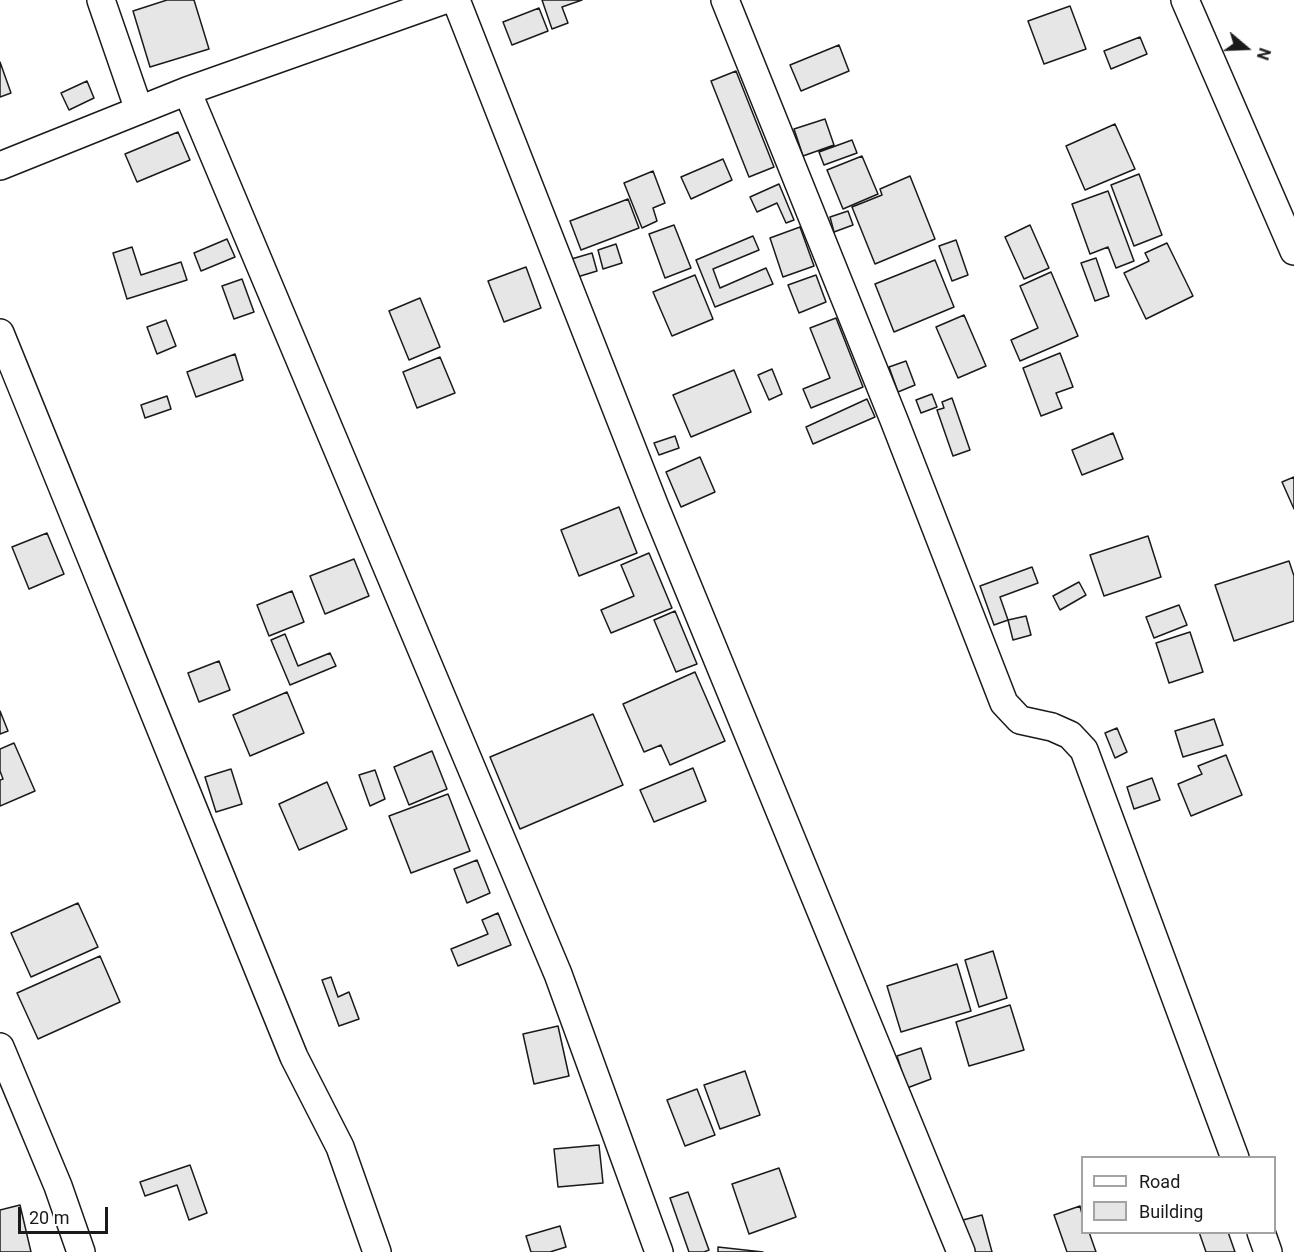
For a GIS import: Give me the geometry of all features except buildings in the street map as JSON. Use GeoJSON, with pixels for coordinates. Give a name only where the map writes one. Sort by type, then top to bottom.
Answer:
{"type":"FeatureCollection","features":[{"type":"Feature","properties":{"kind":"street"},"geometry":{"type":"LineString","coordinates":[[101,0],[139,110]]}},
{"type":"Feature","properties":{"kind":"street"},"geometry":{"type":"LineString","coordinates":[[0,166],[187,91],[444,0]]}},
{"type":"Feature","properties":{"kind":"street"},"geometry":{"type":"LineString","coordinates":[[456,0],[655,507],[961,1252]]}},
{"type":"Feature","properties":{"kind":"street"},"geometry":{"type":"LineString","coordinates":[[725,0],[889,408],[1004,703],[1020,720],[1052,727],[1070,735],[1084,750],[1234,1156]]}},
{"type":"Feature","properties":{"kind":"street"},"geometry":{"type":"LineString","coordinates":[[1185,0],[1294,251]]}},
{"type":"Feature","properties":{"kind":"street"},"geometry":{"type":"LineString","coordinates":[[187,91],[558,974],[659,1252]]}},
{"type":"Feature","properties":{"kind":"street"},"geometry":{"type":"LineString","coordinates":[[0,333],[294,1058],[340,1147],[376,1252]]}},
{"type":"Feature","properties":{"kind":"street"},"geometry":{"type":"LineString","coordinates":[[0,1047],[58,1186],[81,1252]]}},
{"type":"Feature","properties":{"kind":"street"},"geometry":{"type":"LineString","coordinates":[[1261,1234],[1268,1252]]}}]}
